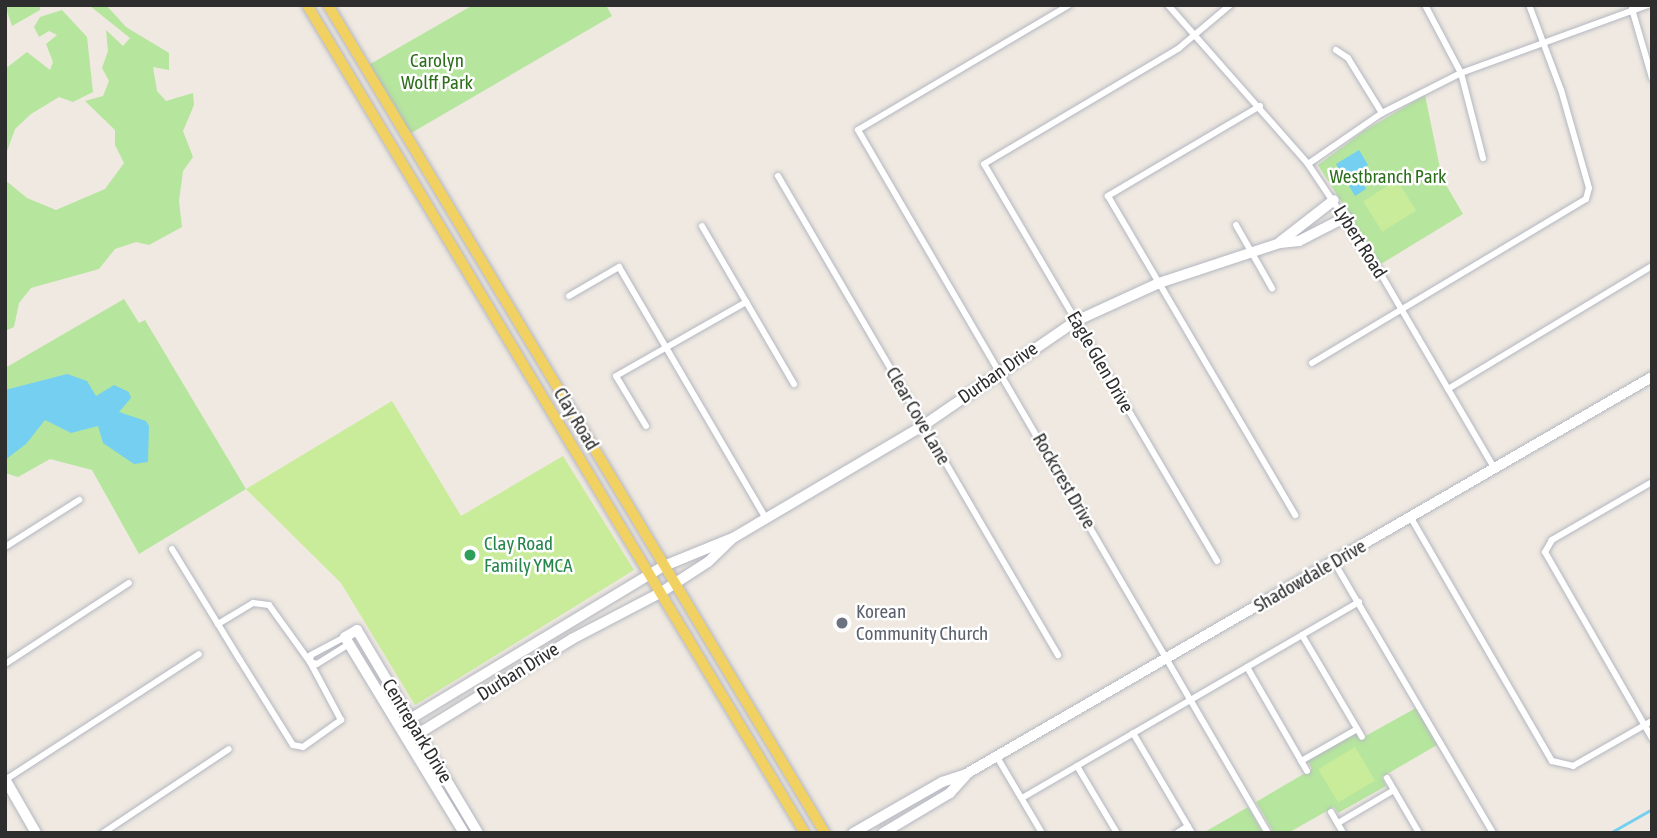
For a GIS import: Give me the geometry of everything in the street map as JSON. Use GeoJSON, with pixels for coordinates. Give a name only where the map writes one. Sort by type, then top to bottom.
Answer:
{"type":"FeatureCollection","features":[{"type":"Feature","properties":{"kind":"main road","name":"Clay Road"},"geometry":{"type":"LineString","coordinates":[[307,5],[805,833]]}},
{"type":"Feature","properties":{"kind":"main road","name":"Clay Road"},"geometry":{"type":"LineString","coordinates":[[328,5],[825,833]]}},
{"type":"Feature","properties":{"kind":"main road"},"geometry":{"type":"LineString","coordinates":[[397,155],[412,146]]}},
{"type":"Feature","properties":{"kind":"main road"},"geometry":{"type":"LineString","coordinates":[[454,250],[469,239]]}},
{"type":"Feature","properties":{"kind":"main road"},"geometry":{"type":"LineString","coordinates":[[516,353],[531,344]]}},
{"type":"Feature","properties":{"kind":"main road"},"geometry":{"type":"LineString","coordinates":[[583,464],[598,457]]}},
{"type":"Feature","properties":{"kind":"main road"},"geometry":{"type":"LineString","coordinates":[[717,687],[732,679]]}},
{"type":"Feature","properties":{"kind":"street","name":"Rockcrest Drive"},"geometry":{"type":"LineString","coordinates":[[1069,5],[858,130],[1268,833]]}},
{"type":"Feature","properties":{"kind":"street","name":"Lybert Road"},"geometry":{"type":"LineString","coordinates":[[1168,5],[1260,106],[1334,200],[1401,308],[1494,468]]}},
{"type":"Feature","properties":{"kind":"street"},"geometry":{"type":"LineString","coordinates":[[1194,34],[1230,5]]}},
{"type":"Feature","properties":{"kind":"street"},"geometry":{"type":"LineString","coordinates":[[1425,5],[1461,73],[1483,158]]}},
{"type":"Feature","properties":{"kind":"street"},"geometry":{"type":"LineString","coordinates":[[1312,363],[1588,195],[1545,41],[1529,5]]}},
{"type":"Feature","properties":{"kind":"street"},"geometry":{"type":"LineString","coordinates":[[1308,164],[1382,113],[1461,73],[1648,5]]}},
{"type":"Feature","properties":{"kind":"street"},"geometry":{"type":"LineString","coordinates":[[1632,9],[1652,78]]}},
{"type":"Feature","properties":{"kind":"street","name":"Eagle Glen Drive"},"geometry":{"type":"LineString","coordinates":[[1194,34],[984,164],[1217,561]]}},
{"type":"Feature","properties":{"kind":"street"},"geometry":{"type":"LineString","coordinates":[[1336,50],[1348,58],[1382,113]]}},
{"type":"Feature","properties":{"kind":"street"},"geometry":{"type":"LineString","coordinates":[[1260,106],[1108,196],[1295,515]]}},
{"type":"Feature","properties":{"kind":"street","name":"Clear Cove Lane"},"geometry":{"type":"LineString","coordinates":[[778,176],[1058,655]]}},
{"type":"Feature","properties":{"kind":"street","name":"Durban Drive"},"geometry":{"type":"LineString","coordinates":[[1280,243],[1334,200]]}},
{"type":"Feature","properties":{"kind":"street","name":"Durban Drive"},"geometry":{"type":"LineString","coordinates":[[400,726],[649,574],[733,538],[924,425],[999,370],[1076,321],[1159,283],[1280,243],[1299,241],[1346,218]]}},
{"type":"Feature","properties":{"kind":"street"},"geometry":{"type":"LineString","coordinates":[[1236,225],[1272,288]]}},
{"type":"Feature","properties":{"kind":"street"},"geometry":{"type":"LineString","coordinates":[[702,226],[794,384]]}},
{"type":"Feature","properties":{"kind":"street"},"geometry":{"type":"LineString","coordinates":[[1448,388],[1652,266]]}},
{"type":"Feature","properties":{"kind":"street"},"geometry":{"type":"LineString","coordinates":[[569,296],[619,267],[766,519]]}},
{"type":"Feature","properties":{"kind":"street"},"geometry":{"type":"LineString","coordinates":[[646,426],[616,376],[746,302]]}},
{"type":"Feature","properties":{"kind":"street","name":"Shadowdale Drive"},"geometry":{"type":"LineString","coordinates":[[853,833],[942,782],[966,774],[997,757],[1652,377]]}},
{"type":"Feature","properties":{"kind":"street"},"geometry":{"type":"LineString","coordinates":[[1652,482],[1545,548],[1652,737]]}},
{"type":"Feature","properties":{"kind":"street"},"geometry":{"type":"LineString","coordinates":[[5,547],[79,500]]}},
{"type":"Feature","properties":{"kind":"street"},"geometry":{"type":"LineString","coordinates":[[1411,518],[1552,761],[1566,767],[1577,764],[1652,720]]}},
{"type":"Feature","properties":{"kind":"street","name":"Durban Drive"},"geometry":{"type":"LineString","coordinates":[[408,740],[562,645],[660,593],[733,538]]}},
{"type":"Feature","properties":{"kind":"street"},"geometry":{"type":"LineString","coordinates":[[172,549],[218,624],[298,749],[341,720],[310,662],[276,611],[260,601],[218,624]]}},
{"type":"Feature","properties":{"kind":"street"},"geometry":{"type":"LineString","coordinates":[[1335,562],[1493,833]]}},
{"type":"Feature","properties":{"kind":"street"},"geometry":{"type":"LineString","coordinates":[[5,664],[129,583]]}},
{"type":"Feature","properties":{"kind":"street"},"geometry":{"type":"LineString","coordinates":[[1022,798],[1359,602]]}},
{"type":"Feature","properties":{"kind":"street","name":"Centrepark Drive"},"geometry":{"type":"LineString","coordinates":[[357,630],[418,734],[471,832],[408,740],[347,640],[357,630]]}},
{"type":"Feature","properties":{"kind":"street"},"geometry":{"type":"LineString","coordinates":[[1302,635],[1362,737]]}},
{"type":"Feature","properties":{"kind":"street"},"geometry":{"type":"LineString","coordinates":[[310,662],[311,655],[347,640]]}},
{"type":"Feature","properties":{"kind":"street"},"geometry":{"type":"LineString","coordinates":[[310,662],[317,664],[347,640]]}},
{"type":"Feature","properties":{"kind":"street"},"geometry":{"type":"LineString","coordinates":[[325,648],[330,656]]}},
{"type":"Feature","properties":{"kind":"street"},"geometry":{"type":"LineString","coordinates":[[36,833],[5,779],[199,654]]}},
{"type":"Feature","properties":{"kind":"street"},"geometry":{"type":"LineString","coordinates":[[1247,667],[1307,771]]}},
{"type":"Feature","properties":{"kind":"street"},"geometry":{"type":"LineString","coordinates":[[1301,761],[1357,729]]}},
{"type":"Feature","properties":{"kind":"street"},"geometry":{"type":"LineString","coordinates":[[1133,733],[1190,830],[1177,833]]}},
{"type":"Feature","properties":{"kind":"street"},"geometry":{"type":"LineString","coordinates":[[103,833],[229,750]]}},
{"type":"Feature","properties":{"kind":"street"},"geometry":{"type":"LineString","coordinates":[[997,757],[1042,833]]}},
{"type":"Feature","properties":{"kind":"street"},"geometry":{"type":"LineString","coordinates":[[1077,766],[1117,833]]}},
{"type":"Feature","properties":{"kind":"street","name":"Shadowdale Drive"},"geometry":{"type":"LineString","coordinates":[[883,833],[950,793],[966,774]]}},
{"type":"Feature","properties":{"kind":"street"},"geometry":{"type":"LineString","coordinates":[[1387,778],[1419,833]]}},
{"type":"Feature","properties":{"kind":"street"},"geometry":{"type":"LineString","coordinates":[[1338,823],[1394,790]]}},
{"type":"Feature","properties":{"kind":"street"},"geometry":{"type":"LineString","coordinates":[[1331,812],[1343,833]]}},
{"type":"Feature","properties":{"kind":"green space"},"geometry":{"type":"Polygon","coordinates":[[[5,5],[40,5],[40,10],[12,26],[5,5]]]}},
{"type":"Feature","properties":{"kind":"green space"},"geometry":{"type":"Polygon","coordinates":[[[106,5],[126,27],[169,53],[169,70],[153,67],[157,91],[166,101],[193,93],[194,105],[183,131],[193,157],[183,171],[179,201],[182,227],[149,245],[136,242],[115,249],[99,269],[31,288],[19,303],[14,327],[5,331],[5,180],[27,198],[56,210],[105,189],[124,163],[115,145],[115,130],[85,101],[103,96],[109,81],[102,68],[108,51],[106,30],[123,46],[130,38],[90,6],[106,5]]]}},
{"type":"Feature","properties":{"kind":"green space","name":"Carolyn Wolff Park"},"geometry":{"type":"Polygon","coordinates":[[[473,5],[606,5],[612,16],[406,136],[365,67],[473,5]]]}},
{"type":"Feature","properties":{"kind":"green space"},"geometry":{"type":"Polygon","coordinates":[[[62,10],[87,37],[93,92],[73,102],[59,97],[31,114],[15,129],[5,157],[5,69],[27,52],[50,70],[53,62],[46,44],[57,35],[49,31],[39,37],[34,27],[40,17],[62,10]]]}},
{"type":"Feature","properties":{"kind":"green space","name":"Westbranch Park"},"geometry":{"type":"Polygon","coordinates":[[[1425,95],[1442,178],[1463,214],[1381,264],[1318,165],[1364,131],[1425,95]]]}},
{"type":"Feature","properties":{"kind":"green space"},"geometry":{"type":"Polygon","coordinates":[[[1397,180],[1416,211],[1382,232],[1363,201],[1397,180]]]}},
{"type":"Feature","properties":{"kind":"green space"},"geometry":{"type":"Polygon","coordinates":[[[124,299],[139,323],[145,320],[246,489],[139,554],[92,470],[50,459],[18,477],[5,473],[5,368],[124,299]]]}},
{"type":"Feature","properties":{"kind":"green space","name":"Clay Road Family YMCA"},"geometry":{"type":"Polygon","coordinates":[[[392,401],[461,516],[563,456],[634,570],[415,705],[341,583],[246,489],[392,401]]]}},
{"type":"Feature","properties":{"kind":"green space"},"geometry":{"type":"Polygon","coordinates":[[[1416,708],[1437,745],[1382,777],[1386,786],[1338,813],[1334,807],[1288,833],[1274,833],[1256,802],[1312,769],[1308,761],[1356,733],[1360,739],[1416,708]]]}},
{"type":"Feature","properties":{"kind":"green space"},"geometry":{"type":"Polygon","coordinates":[[[1355,747],[1375,780],[1338,803],[1318,769],[1355,747]]]}},
{"type":"Feature","properties":{"kind":"green space"},"geometry":{"type":"Polygon","coordinates":[[[1248,807],[1263,833],[1203,833],[1248,807]]]}},
{"type":"Feature","properties":{"kind":"water"},"geometry":{"type":"Polygon","coordinates":[[[1359,150],[1368,165],[1357,172],[1366,189],[1355,196],[1336,164],[1359,150]]]}},
{"type":"Feature","properties":{"kind":"water"},"geometry":{"type":"Polygon","coordinates":[[[67,374],[87,381],[96,396],[114,385],[129,392],[131,398],[119,412],[146,421],[149,426],[148,462],[134,464],[103,443],[98,426],[71,433],[45,420],[26,444],[5,460],[5,390],[67,374]]]}},
{"type":"Feature","properties":{"kind":"waterway"},"geometry":{"type":"LineString","coordinates":[[1610,833],[1652,809]]}},
{"type":"Feature","properties":{"kind":"place","name":"Clay Road Family YMCA"},"geometry":{"type":"Point","coordinates":[470,555]}},
{"type":"Feature","properties":{"kind":"place","name":"Korean Community Church"},"geometry":{"type":"Point","coordinates":[842,623]}}]}
